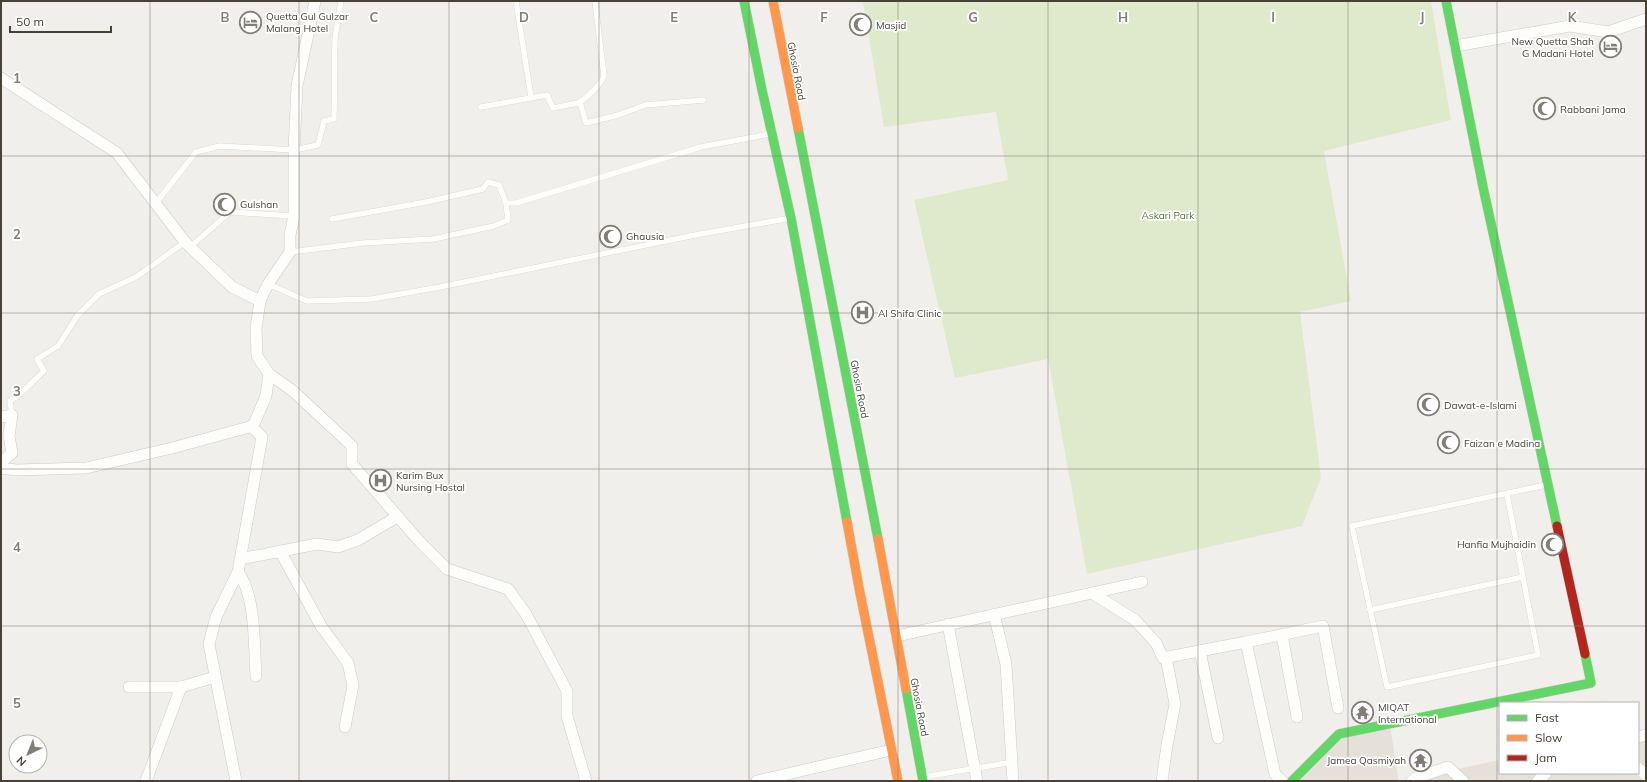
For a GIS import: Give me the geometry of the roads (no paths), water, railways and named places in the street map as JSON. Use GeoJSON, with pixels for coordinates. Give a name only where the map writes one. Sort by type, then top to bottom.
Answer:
{"type":"FeatureCollection","features":[{"type":"Feature","properties":{"kind":"main road"},"geometry":{"type":"LineString","coordinates":[[744,1],[791,218],[876,656],[891,750],[898,781]]}},
{"type":"Feature","properties":{"kind":"main road","name":"Ghosia Road"},"geometry":{"type":"LineString","coordinates":[[772,1],[897,636],[895,653],[923,779]]}},
{"type":"Feature","properties":{"kind":"main road"},"geometry":{"type":"LineString","coordinates":[[1292,781],[1339,734],[1592,683],[1483,187],[1446,1]]}},
{"type":"Feature","properties":{"kind":"street"},"geometry":{"type":"LineString","coordinates":[[315,1],[297,86],[294,150],[294,216],[290,235],[290,252],[268,284],[260,301],[256,328],[257,356],[269,374],[293,391],[352,446],[352,464],[397,517],[446,569],[508,589],[526,614],[567,691],[567,716],[586,781]]}},
{"type":"Feature","properties":{"kind":"street"},"geometry":{"type":"LineString","coordinates":[[1455,46],[1570,26],[1608,32],[1646,19]]}},
{"type":"Feature","properties":{"kind":"street"},"geometry":{"type":"LineString","coordinates":[[1,78],[117,153],[187,245],[232,288],[260,301]]}},
{"type":"Feature","properties":{"kind":"street"},"geometry":{"type":"LineString","coordinates":[[1,468],[16,470],[86,468],[172,448],[253,426],[266,396],[269,374]]}},
{"type":"Feature","properties":{"kind":"street"},"geometry":{"type":"LineString","coordinates":[[1,417],[12,415],[9,436],[12,453],[1,462]]}},
{"type":"Feature","properties":{"kind":"street"},"geometry":{"type":"LineString","coordinates":[[236,781],[209,644],[216,617],[238,572],[262,436],[251,426]]}},
{"type":"Feature","properties":{"kind":"street"},"geometry":{"type":"LineString","coordinates":[[240,559],[317,544],[338,547],[358,540],[397,517]]}},
{"type":"Feature","properties":{"kind":"street"},"geometry":{"type":"LineString","coordinates":[[280,551],[321,626],[348,663],[353,685],[345,727]]}},
{"type":"Feature","properties":{"kind":"street"},"geometry":{"type":"LineString","coordinates":[[238,572],[244,580],[252,613],[256,676]]}},
{"type":"Feature","properties":{"kind":"street"},"geometry":{"type":"LineString","coordinates":[[897,636],[1142,582]]}},
{"type":"Feature","properties":{"kind":"street"},"geometry":{"type":"LineString","coordinates":[[1092,593],[1135,620],[1156,643],[1163,658],[1323,626],[1338,708]]}},
{"type":"Feature","properties":{"kind":"street"},"geometry":{"type":"LineString","coordinates":[[994,614],[1006,664],[1013,781]]}},
{"type":"Feature","properties":{"kind":"street"},"geometry":{"type":"LineString","coordinates":[[948,624],[977,781]]}},
{"type":"Feature","properties":{"kind":"street"},"geometry":{"type":"LineString","coordinates":[[1282,635],[1297,717]]}},
{"type":"Feature","properties":{"kind":"street"},"geometry":{"type":"LineString","coordinates":[[1246,642],[1275,774],[1282,781]]}},
{"type":"Feature","properties":{"kind":"street"},"geometry":{"type":"LineString","coordinates":[[1200,651],[1218,738]]}},
{"type":"Feature","properties":{"kind":"street"},"geometry":{"type":"LineString","coordinates":[[1162,781],[1175,704],[1166,657]]}},
{"type":"Feature","properties":{"kind":"street"},"geometry":{"type":"LineString","coordinates":[[128,687],[181,687],[215,677]]}},
{"type":"Feature","properties":{"kind":"street"},"geometry":{"type":"LineString","coordinates":[[146,781],[181,687]]}},
{"type":"Feature","properties":{"kind":"street"},"geometry":{"type":"LineString","coordinates":[[757,781],[891,750]]}},
{"type":"Feature","properties":{"kind":"street"},"geometry":{"type":"LineString","coordinates":[[1412,781],[1415,778],[1448,767],[1463,781]]}},
{"type":"Feature","properties":{"kind":"lane"},"geometry":{"type":"LineString","coordinates":[[156,203],[196,152],[220,146],[294,150],[318,145],[324,121],[334,118],[335,38],[341,1]]}},
{"type":"Feature","properties":{"kind":"lane"},"geometry":{"type":"LineString","coordinates":[[516,1],[531,98]]}},
{"type":"Feature","properties":{"kind":"lane"},"geometry":{"type":"LineString","coordinates":[[481,107],[511,103],[547,95],[553,108],[580,102],[593,91],[604,76],[596,1]]}},
{"type":"Feature","properties":{"kind":"lane"},"geometry":{"type":"LineString","coordinates":[[580,102],[586,123],[618,115],[645,105],[704,100]]}},
{"type":"Feature","properties":{"kind":"lane"},"geometry":{"type":"LineString","coordinates":[[506,203],[516,203],[701,147],[772,133]]}},
{"type":"Feature","properties":{"kind":"lane"},"geometry":{"type":"LineString","coordinates":[[290,252],[363,243],[433,239],[494,226],[508,220],[506,203],[499,185],[488,182],[482,189],[426,202],[332,219]]}},
{"type":"Feature","properties":{"kind":"lane"},"geometry":{"type":"LineString","coordinates":[[12,415],[10,401],[21,394],[44,371],[37,359],[58,346],[78,315],[99,294],[136,277],[187,245],[230,212],[294,216]]}},
{"type":"Feature","properties":{"kind":"lane"},"geometry":{"type":"LineString","coordinates":[[268,284],[307,301],[372,299],[440,287],[695,235],[791,218]]}},
{"type":"Feature","properties":{"kind":"lane"},"geometry":{"type":"LineString","coordinates":[[1507,494],[1538,655],[1387,687],[1352,526],[1548,485]]}},
{"type":"Feature","properties":{"kind":"lane"},"geometry":{"type":"LineString","coordinates":[[1370,610],[1523,577]]}},
{"type":"Feature","properties":{"kind":"lane"},"geometry":{"type":"LineString","coordinates":[[923,779],[1013,762]]}},
{"type":"Feature","properties":{"kind":"place","name":"Quetta Gul Gulzar Malang Hotel"},"geometry":{"type":"Point","coordinates":[251,22]}},
{"type":"Feature","properties":{"kind":"place","name":"Masjid"},"geometry":{"type":"Point","coordinates":[861,25]}},
{"type":"Feature","properties":{"kind":"place","name":"New Quetta Shah G Madani Hotel"},"geometry":{"type":"Point","coordinates":[1610,47]}},
{"type":"Feature","properties":{"kind":"place","name":"Rabbani Jama"},"geometry":{"type":"Point","coordinates":[1545,109]}},
{"type":"Feature","properties":{"kind":"place","name":"Gulshan"},"geometry":{"type":"Point","coordinates":[225,204]}},
{"type":"Feature","properties":{"kind":"place","name":"Ghausia"},"geometry":{"type":"Point","coordinates":[611,236]}},
{"type":"Feature","properties":{"kind":"place","name":"Al Shifa Clinic"},"geometry":{"type":"Point","coordinates":[862,313]}},
{"type":"Feature","properties":{"kind":"place","name":"Dawat-e-Islami"},"geometry":{"type":"Point","coordinates":[1429,405]}},
{"type":"Feature","properties":{"kind":"place","name":"Faizan e Madina"},"geometry":{"type":"Point","coordinates":[1448,443]}},
{"type":"Feature","properties":{"kind":"place","name":"Karim Bux Nursing Hostal"},"geometry":{"type":"Point","coordinates":[381,481]}},
{"type":"Feature","properties":{"kind":"place","name":"Hanfia Mujhaidin"},"geometry":{"type":"Point","coordinates":[1552,544]}},
{"type":"Feature","properties":{"kind":"place","name":"MIQAT International"},"geometry":{"type":"Point","coordinates":[1362,713]}},
{"type":"Feature","properties":{"kind":"place","name":"Jamea Qasmiyah"},"geometry":{"type":"Point","coordinates":[1421,760]}},
{"type":"Feature","properties":{"kind":"park label","name":"Askari Park"},"geometry":{"type":"Point","coordinates":[1168,215]}}]}
